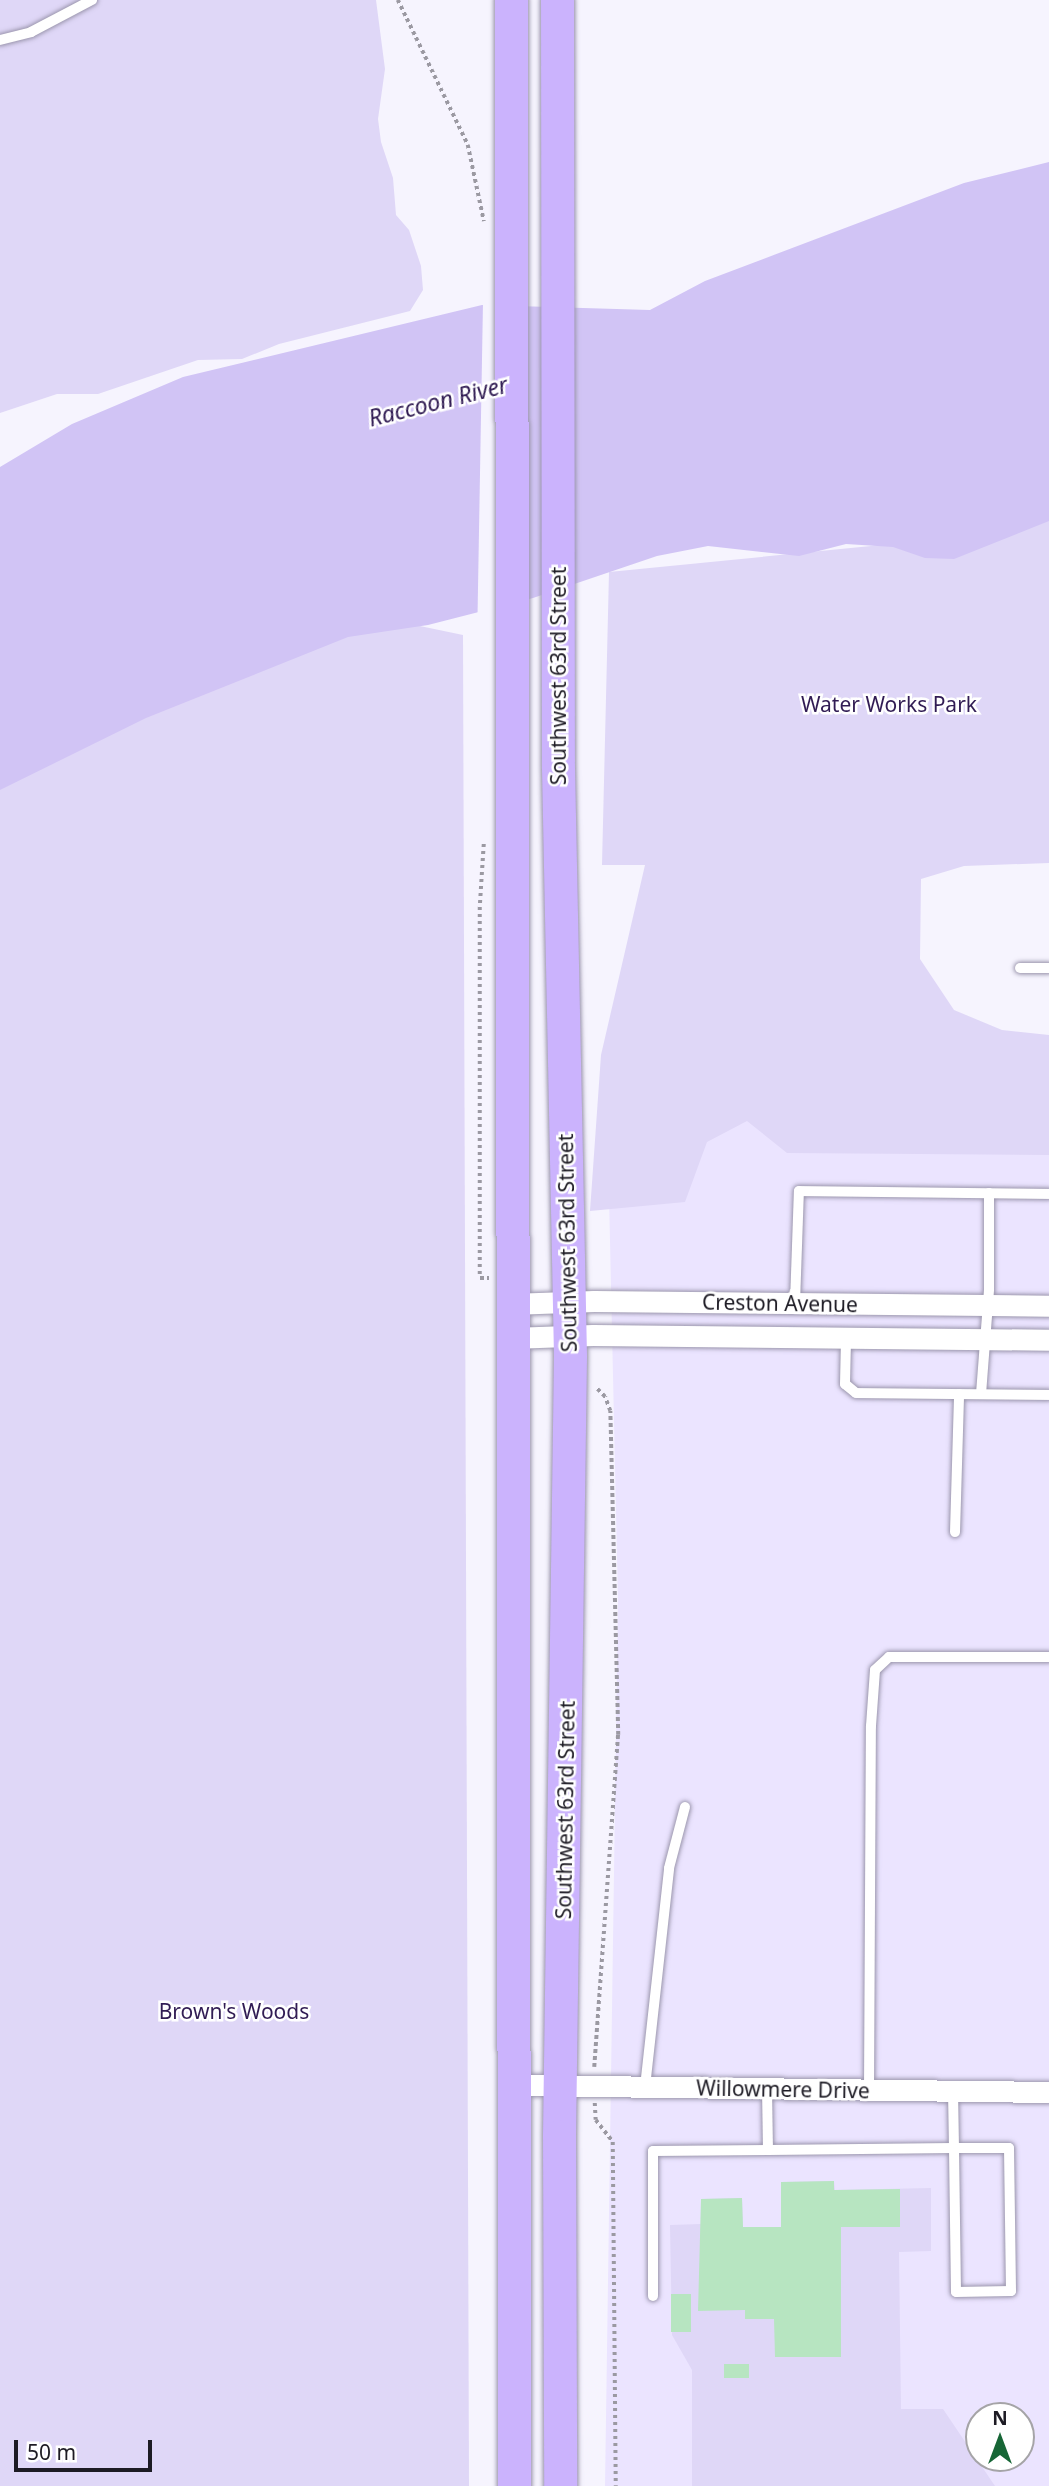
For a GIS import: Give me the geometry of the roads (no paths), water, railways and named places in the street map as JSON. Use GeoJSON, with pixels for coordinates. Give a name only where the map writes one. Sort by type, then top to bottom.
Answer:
{"type":"FeatureCollection","features":[{"type":"Feature","properties":{"kind":"main road"},"geometry":{"type":"LineString","coordinates":[[511,0],[509,767],[502,1291],[512,1338],[516,2085],[514,2486]]}},
{"type":"Feature","properties":{"kind":"main road","name":"Southwest 63rd Street"},"geometry":{"type":"LineString","coordinates":[[557,0],[558,768],[578,2087],[560,2486]]}},
{"type":"Feature","properties":{"kind":"street","name":"Creston Avenue"},"geometry":{"type":"LineString","coordinates":[[502,1291],[568,1301],[1049,1306]]}},
{"type":"Feature","properties":{"kind":"street","name":"Creston Avenue"},"geometry":{"type":"LineString","coordinates":[[512,1338],[568,1336],[1049,1340]]}},
{"type":"Feature","properties":{"kind":"street","name":"Willowmere Drive"},"geometry":{"type":"LineString","coordinates":[[516,2085],[1049,2092]]}},
{"type":"Feature","properties":{"kind":"lane"},"geometry":{"type":"LineString","coordinates":[[0,40],[31,32],[92,0]]}},
{"type":"Feature","properties":{"kind":"lane"},"geometry":{"type":"LineString","coordinates":[[1020,968],[1049,968]]}},
{"type":"Feature","properties":{"kind":"lane"},"geometry":{"type":"LineString","coordinates":[[795,1303],[799,1191],[1049,1194]]}},
{"type":"Feature","properties":{"kind":"lane"},"geometry":{"type":"LineString","coordinates":[[981,1394],[989,1193]]}},
{"type":"Feature","properties":{"kind":"lane"},"geometry":{"type":"LineString","coordinates":[[846,1340],[845,1384],[856,1393],[1049,1395]]}},
{"type":"Feature","properties":{"kind":"lane"},"geometry":{"type":"LineString","coordinates":[[955,1532],[959,1394]]}},
{"type":"Feature","properties":{"kind":"lane"},"geometry":{"type":"LineString","coordinates":[[869,2090],[871,1726],[875,1670],[890,1657],[1049,1657]]}},
{"type":"Feature","properties":{"kind":"lane"},"geometry":{"type":"LineString","coordinates":[[645,2087],[668,1868],[685,1807]]}},
{"type":"Feature","properties":{"kind":"lane"},"geometry":{"type":"LineString","coordinates":[[767,2088],[768,2150]]}},
{"type":"Feature","properties":{"kind":"lane"},"geometry":{"type":"LineString","coordinates":[[653,2296],[653,2151],[954,2148],[1009,2148],[1011,2291],[956,2292],[954,2148],[953,2091]]}},
{"type":"Feature","properties":{"kind":"water","name":"Raccoon River"},"geometry":{"type":"Polygon","coordinates":[[[1049,162],[1049,521],[954,559],[925,558],[893,547],[846,544],[799,556],[708,546],[657,556],[533,598],[428,625],[348,637],[146,718],[0,790],[0,467],[72,424],[183,377],[482,305],[650,310],[705,281],[964,183],[1049,162]]]}},
{"type":"Feature","properties":{"kind":"park label","name":"Water Works Park"},"geometry":{"type":"Point","coordinates":[889,704]}},
{"type":"Feature","properties":{"kind":"park label","name":"Brown's Woods"},"geometry":{"type":"Point","coordinates":[234,2011]}}]}
